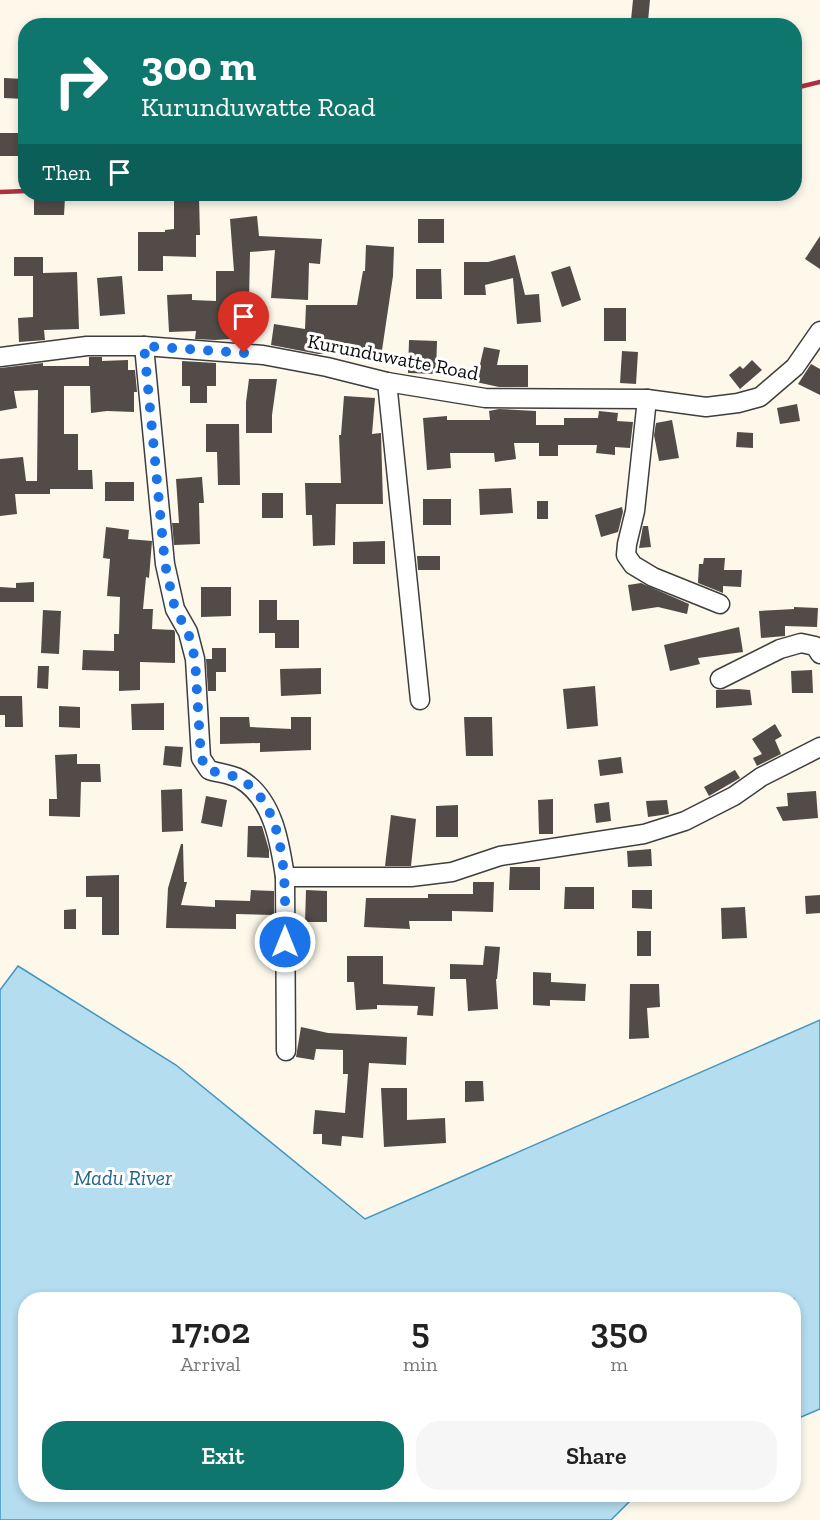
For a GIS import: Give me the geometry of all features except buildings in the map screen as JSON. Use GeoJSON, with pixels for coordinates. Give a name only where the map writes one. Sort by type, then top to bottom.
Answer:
{"type":"FeatureCollection","features":[{"type":"Feature","properties":{"kind":"street","name":"Kurunduwatte Road"},"geometry":{"type":"LineString","coordinates":[[0,357],[87,346],[144,346],[264,355],[387,382],[485,398],[647,399],[706,407],[738,403],[760,397],[795,367],[820,331]]}},
{"type":"Feature","properties":{"kind":"street"},"geometry":{"type":"LineString","coordinates":[[144,346],[165,564],[175,609],[188,632],[195,659],[201,758],[208,770],[238,778],[257,791],[271,816],[282,851],[285,877],[286,1051]]}},
{"type":"Feature","properties":{"kind":"street"},"geometry":{"type":"LineString","coordinates":[[387,382],[420,700]]}},
{"type":"Feature","properties":{"kind":"street"},"geometry":{"type":"LineString","coordinates":[[647,399],[635,511],[626,555],[633,565],[653,577],[720,604]]}},
{"type":"Feature","properties":{"kind":"street"},"geometry":{"type":"LineString","coordinates":[[720,679],[780,649],[801,643],[815,646],[820,654]]}},
{"type":"Feature","properties":{"kind":"street"},"geometry":{"type":"LineString","coordinates":[[285,877],[411,878],[452,872],[500,856],[644,834],[685,821],[734,796],[761,777],[820,747]]}},
{"type":"Feature","properties":{"kind":"water","name":"Madu River"},"geometry":{"type":"Polygon","coordinates":[[[18,966],[176,1065],[365,1219],[820,1020],[820,1409],[801,1417],[801,1292],[18,1292],[18,1502],[629,1502],[611,1520],[0,1520],[0,990],[18,966]]]}},
{"type":"Feature","properties":{"kind":"railway"},"geometry":{"type":"LineString","coordinates":[[802,86],[820,82]]}},
{"type":"Feature","properties":{"kind":"railway"},"geometry":{"type":"LineString","coordinates":[[0,192],[18,191]]}},
{"type":"Feature","properties":{"kind":"route"},"geometry":{"type":"LineString","coordinates":[[244,353],[144,346],[165,564],[175,609],[188,632],[195,659],[201,758],[208,770],[238,778],[257,791],[271,816],[282,851],[285,877],[285,942]]}}]}
